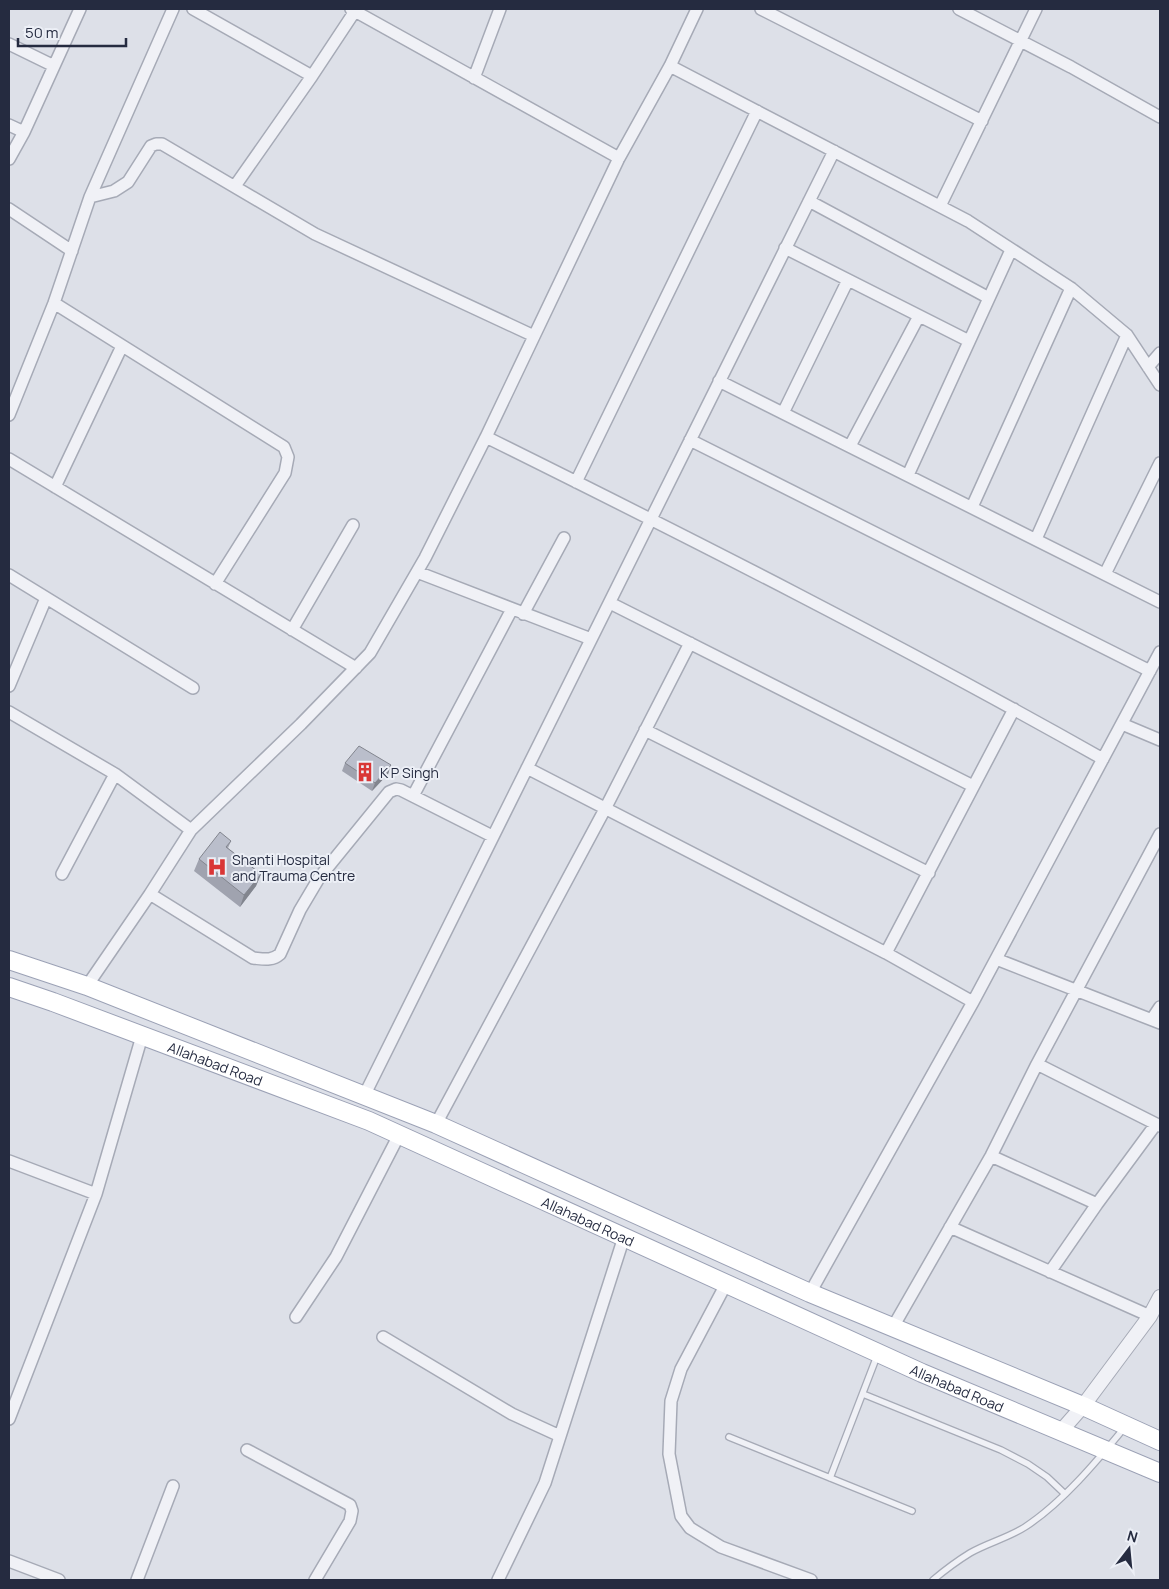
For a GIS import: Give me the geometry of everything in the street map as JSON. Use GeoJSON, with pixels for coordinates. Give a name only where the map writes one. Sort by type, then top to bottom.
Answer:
{"type":"FeatureCollection","features":[{"type":"Feature","properties":{"kind":"main road"},"geometry":{"type":"LineString","coordinates":[[9,960],[87,986],[436,1124],[810,1293],[1084,1406],[1160,1441]]}},
{"type":"Feature","properties":{"kind":"main road","name":"Allahabad Road"},"geometry":{"type":"LineString","coordinates":[[9,987],[360,1118],[878,1352],[1160,1473]]}},
{"type":"Feature","properties":{"kind":"street"},"geometry":{"type":"LineString","coordinates":[[9,159],[24,132],[80,9]]}},
{"type":"Feature","properties":{"kind":"street"},"geometry":{"type":"LineString","coordinates":[[9,415],[54,303],[90,197],[173,9]]}},
{"type":"Feature","properties":{"kind":"street"},"geometry":{"type":"LineString","coordinates":[[193,9],[312,76]]}},
{"type":"Feature","properties":{"kind":"street"},"geometry":{"type":"LineString","coordinates":[[87,986],[191,830],[301,724],[370,653],[417,572],[486,438],[619,158],[670,66],[697,9]]}},
{"type":"Feature","properties":{"kind":"street"},"geometry":{"type":"LineString","coordinates":[[761,9],[982,121]]}},
{"type":"Feature","properties":{"kind":"street"},"geometry":{"type":"LineString","coordinates":[[959,9],[1071,66],[1160,117]]}},
{"type":"Feature","properties":{"kind":"street"},"geometry":{"type":"LineString","coordinates":[[940,206],[1036,9]]}},
{"type":"Feature","properties":{"kind":"street"},"geometry":{"type":"LineString","coordinates":[[234,186],[312,76],[353,10],[619,158]]}},
{"type":"Feature","properties":{"kind":"street"},"geometry":{"type":"LineString","coordinates":[[474,78],[495,11]]}},
{"type":"Feature","properties":{"kind":"street"},"geometry":{"type":"LineString","coordinates":[[9,44],[54,66]]}},
{"type":"Feature","properties":{"kind":"street"},"geometry":{"type":"LineString","coordinates":[[670,66],[968,221],[1071,288],[1127,336],[1160,385]]}},
{"type":"Feature","properties":{"kind":"street"},"geometry":{"type":"LineString","coordinates":[[576,482],[757,111]]}},
{"type":"Feature","properties":{"kind":"street"},"geometry":{"type":"LineString","coordinates":[[9,125],[24,132]]}},
{"type":"Feature","properties":{"kind":"street"},"geometry":{"type":"LineString","coordinates":[[90,197],[114,191],[128,182],[151,146],[156,144],[167,146],[315,234],[534,336]]}},
{"type":"Feature","properties":{"kind":"street"},"geometry":{"type":"LineString","coordinates":[[364,1096],[834,151]]}},
{"type":"Feature","properties":{"kind":"street"},"geometry":{"type":"LineString","coordinates":[[809,200],[989,298]]}},
{"type":"Feature","properties":{"kind":"street"},"geometry":{"type":"LineString","coordinates":[[9,209],[72,250]]}},
{"type":"Feature","properties":{"kind":"street"},"geometry":{"type":"LineString","coordinates":[[785,248],[969,341]]}},
{"type":"Feature","properties":{"kind":"street"},"geometry":{"type":"LineString","coordinates":[[908,475],[1010,250]]}},
{"type":"Feature","properties":{"kind":"street"},"geometry":{"type":"LineString","coordinates":[[783,413],[848,280]]}},
{"type":"Feature","properties":{"kind":"street"},"geometry":{"type":"LineString","coordinates":[[972,507],[1071,288]]}},
{"type":"Feature","properties":{"kind":"street"},"geometry":{"type":"LineString","coordinates":[[54,303],[284,447],[288,457],[285,473],[215,584]]}},
{"type":"Feature","properties":{"kind":"street"},"geometry":{"type":"LineString","coordinates":[[850,446],[918,316]]}},
{"type":"Feature","properties":{"kind":"street"},"geometry":{"type":"LineString","coordinates":[[1036,539],[1127,336]]}},
{"type":"Feature","properties":{"kind":"street"},"geometry":{"type":"LineString","coordinates":[[55,487],[122,346]]}},
{"type":"Feature","properties":{"kind":"street"},"geometry":{"type":"LineString","coordinates":[[1148,367],[1160,353]]}},
{"type":"Feature","properties":{"kind":"street"},"geometry":{"type":"LineString","coordinates":[[719,381],[1160,602]]}},
{"type":"Feature","properties":{"kind":"street"},"geometry":{"type":"LineString","coordinates":[[486,438],[651,518],[1014,709],[1103,759]]}},
{"type":"Feature","properties":{"kind":"street"},"geometry":{"type":"LineString","coordinates":[[690,440],[1150,671]]}},
{"type":"Feature","properties":{"kind":"street"},"geometry":{"type":"LineString","coordinates":[[9,459],[356,668]]}},
{"type":"Feature","properties":{"kind":"street"},"geometry":{"type":"LineString","coordinates":[[1105,574],[1160,463]]}},
{"type":"Feature","properties":{"kind":"street"},"geometry":{"type":"LineString","coordinates":[[292,630],[353,525]]}},
{"type":"Feature","properties":{"kind":"street"},"geometry":{"type":"LineString","coordinates":[[523,614],[564,538]]}},
{"type":"Feature","properties":{"kind":"street"},"geometry":{"type":"LineString","coordinates":[[417,572],[591,639]]}},
{"type":"Feature","properties":{"kind":"street"},"geometry":{"type":"LineString","coordinates":[[9,575],[193,688]]}},
{"type":"Feature","properties":{"kind":"street"},"geometry":{"type":"LineString","coordinates":[[9,686],[46,598]]}},
{"type":"Feature","properties":{"kind":"street"},"geometry":{"type":"LineString","coordinates":[[610,603],[973,786]]}},
{"type":"Feature","properties":{"kind":"street"},"geometry":{"type":"LineString","coordinates":[[413,796],[512,610]]}},
{"type":"Feature","properties":{"kind":"street"},"geometry":{"type":"LineString","coordinates":[[436,1124],[605,809],[690,643]]}},
{"type":"Feature","properties":{"kind":"street"},"geometry":{"type":"LineString","coordinates":[[810,1293],[996,959],[1160,652]]}},
{"type":"Feature","properties":{"kind":"street"},"geometry":{"type":"LineString","coordinates":[[886,953],[1014,709]]}},
{"type":"Feature","properties":{"kind":"street"},"geometry":{"type":"LineString","coordinates":[[9,712],[115,774],[191,830]]}},
{"type":"Feature","properties":{"kind":"street"},"geometry":{"type":"LineString","coordinates":[[1122,724],[1160,740]]}},
{"type":"Feature","properties":{"kind":"street"},"geometry":{"type":"LineString","coordinates":[[645,730],[929,872]]}},
{"type":"Feature","properties":{"kind":"street"},"geometry":{"type":"LineString","coordinates":[[527,768],[886,953],[972,1002]]}},
{"type":"Feature","properties":{"kind":"street"},"geometry":{"type":"LineString","coordinates":[[62,874],[115,774]]}},
{"type":"Feature","properties":{"kind":"street"},"geometry":{"type":"LineString","coordinates":[[150,894],[253,958],[269,960],[280,954],[300,910],[319,878],[389,792],[396,789],[401,790],[492,836]]}},
{"type":"Feature","properties":{"kind":"street"},"geometry":{"type":"LineString","coordinates":[[893,1327],[991,1156],[1076,990],[1159,838]]}},
{"type":"Feature","properties":{"kind":"street"},"geometry":{"type":"LineString","coordinates":[[996,959],[1156,1021],[1160,1007]]}},
{"type":"Feature","properties":{"kind":"street"},"geometry":{"type":"LineString","coordinates":[[9,1419],[96,1194],[142,1036]]}},
{"type":"Feature","properties":{"kind":"street"},"geometry":{"type":"LineString","coordinates":[[1037,1064],[1158,1125],[1097,1204],[1050,1272]]}},
{"type":"Feature","properties":{"kind":"street"},"geometry":{"type":"LineString","coordinates":[[296,1317],[336,1257],[398,1135]]}},
{"type":"Feature","properties":{"kind":"street"},"geometry":{"type":"LineString","coordinates":[[991,1156],[1097,1204]]}},
{"type":"Feature","properties":{"kind":"street"},"geometry":{"type":"LineString","coordinates":[[9,1161],[96,1194]]}},
{"type":"Feature","properties":{"kind":"street"},"geometry":{"type":"LineString","coordinates":[[950,1227],[1150,1316]]}},
{"type":"Feature","properties":{"kind":"street"},"geometry":{"type":"LineString","coordinates":[[498,1580],[545,1483],[624,1238]]}},
{"type":"Feature","properties":{"kind":"street"},"geometry":{"type":"LineString","coordinates":[[726,1284],[681,1369],[671,1401],[669,1454],[681,1516],[690,1528],[722,1546],[812,1580]]}},
{"type":"Feature","properties":{"kind":"street"},"geometry":{"type":"LineString","coordinates":[[1062,1431],[1084,1406],[1150,1316],[1160,1297]]}},
{"type":"Feature","properties":{"kind":"street"},"geometry":{"type":"LineString","coordinates":[[383,1338],[512,1414],[560,1436]]}},
{"type":"Feature","properties":{"kind":"street"},"geometry":{"type":"LineString","coordinates":[[247,1450],[350,1505],[352,1511],[350,1521],[315,1580]]}},
{"type":"Feature","properties":{"kind":"street"},"geometry":{"type":"LineString","coordinates":[[138,1580],[173,1486]]}},
{"type":"Feature","properties":{"kind":"street"},"geometry":{"type":"LineString","coordinates":[[9,1561],[59,1580]]}},
{"type":"Feature","properties":{"kind":"lane"},"geometry":{"type":"LineString","coordinates":[[830,1478],[878,1352]]}},
{"type":"Feature","properties":{"kind":"lane"},"geometry":{"type":"LineString","coordinates":[[863,1394],[1001,1450],[1028,1464],[1047,1477],[1064,1494]]}},
{"type":"Feature","properties":{"kind":"lane"},"geometry":{"type":"LineString","coordinates":[[933,1580],[970,1553],[1024,1528],[1064,1494],[1126,1426]]}},
{"type":"Feature","properties":{"kind":"lane"},"geometry":{"type":"LineString","coordinates":[[729,1437],[912,1511]]}},
{"type":"Feature","properties":{"kind":"building"},"geometry":{"type":"Polygon","coordinates":[[[359,746],[391,765],[375,783],[345,763],[359,746]]]}},
{"type":"Feature","properties":{"kind":"building"},"geometry":{"type":"Polygon","coordinates":[[[220,832],[231,841],[226,847],[261,874],[244,895],[199,859],[220,832]]]}},
{"type":"Feature","properties":{"kind":"place","name":"K P Singh"},"geometry":{"type":"Point","coordinates":[365,772]}},
{"type":"Feature","properties":{"kind":"place","name":"Shanti Hospital and Trauma Centre"},"geometry":{"type":"Point","coordinates":[217,867]}}]}
